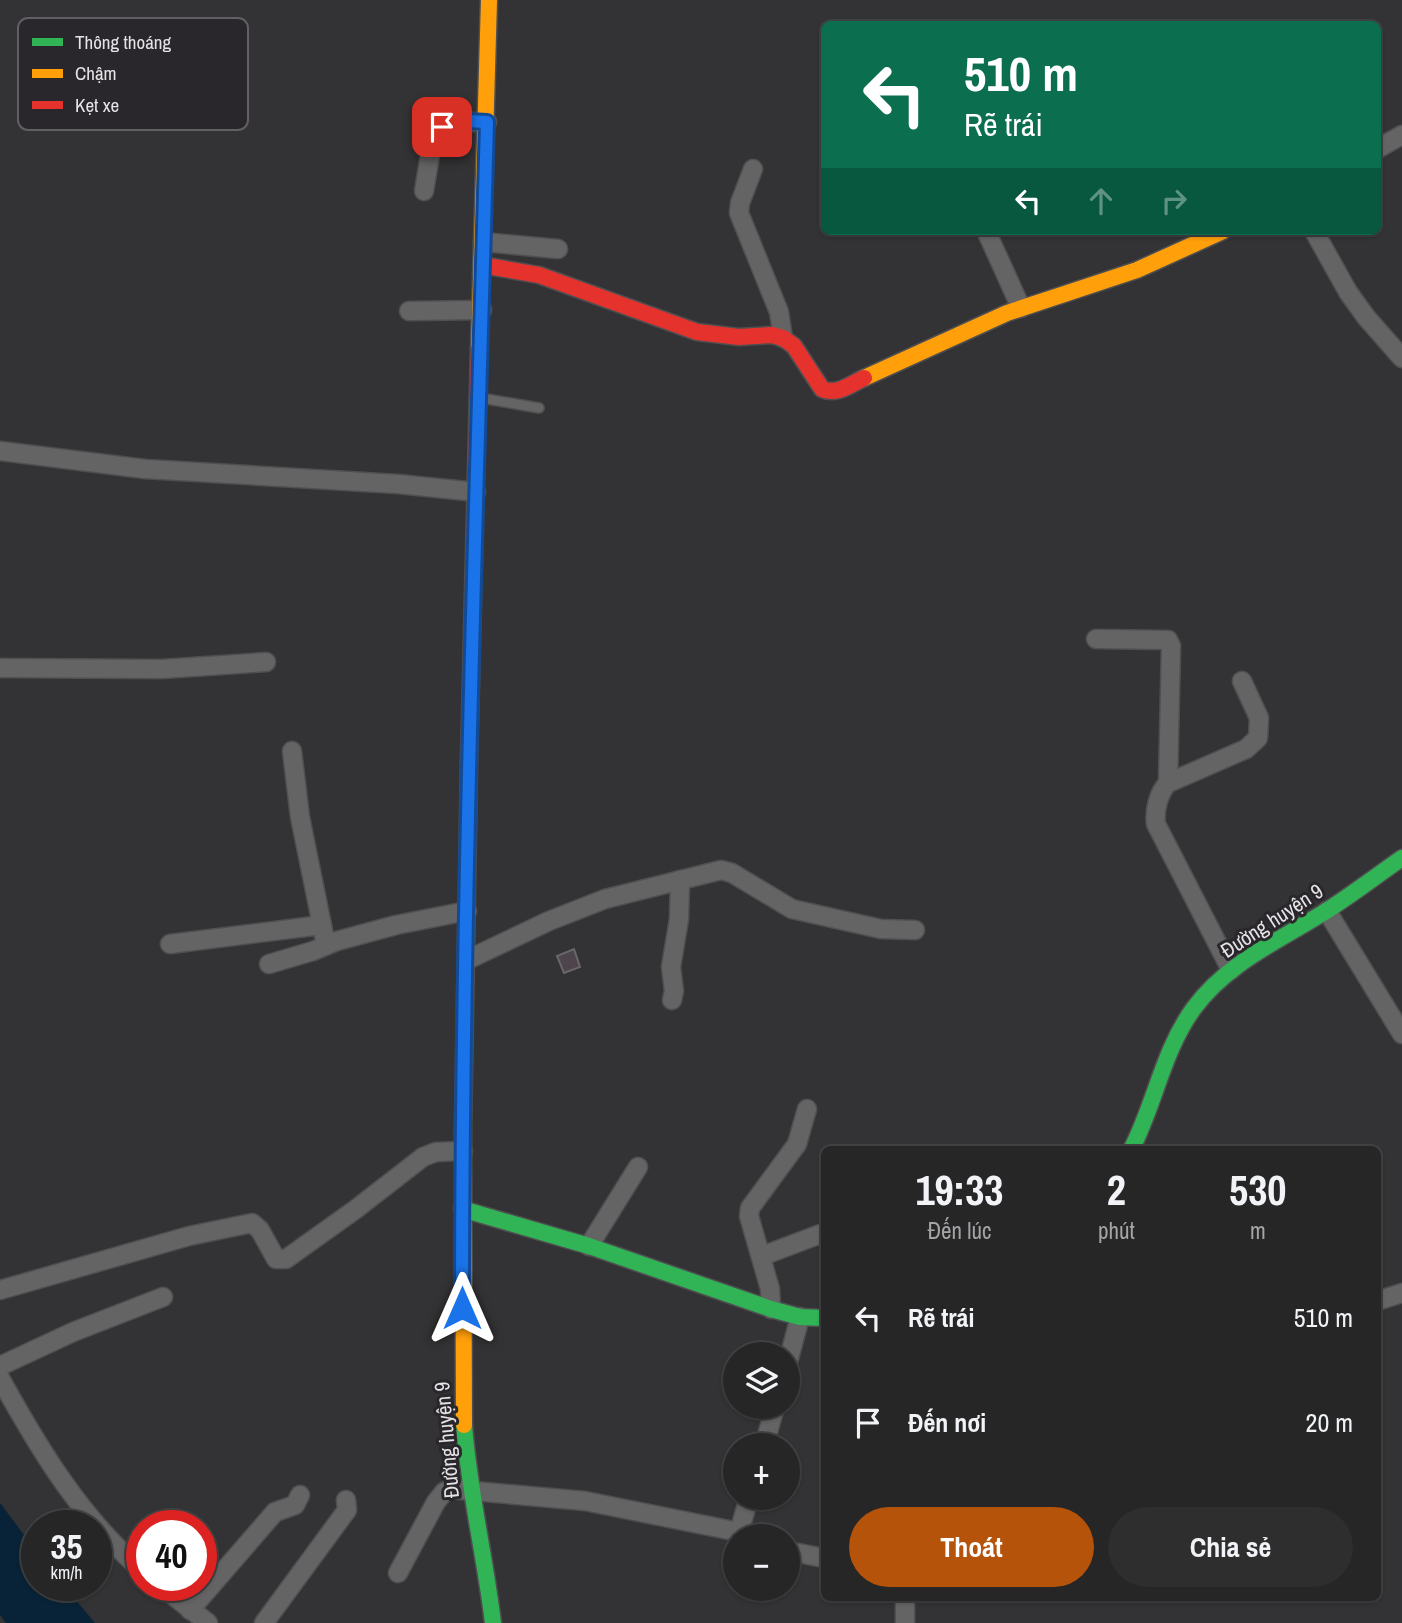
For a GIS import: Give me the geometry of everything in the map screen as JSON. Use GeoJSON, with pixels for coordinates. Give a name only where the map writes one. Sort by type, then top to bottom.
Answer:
{"type":"FeatureCollection","features":[{"type":"Feature","properties":{"kind":"street","name":"Đường huyện 9"},"geometry":{"type":"LineString","coordinates":[[489,0],[467,911],[462,1407],[471,1490],[490,1587],[493,1623]]}},
{"type":"Feature","properties":{"kind":"street"},"geometry":{"type":"LineString","coordinates":[[425,191],[436,132],[455,122],[487,122]]}},
{"type":"Feature","properties":{"kind":"street"},"geometry":{"type":"LineString","coordinates":[[1381,147],[1402,135]]}},
{"type":"Feature","properties":{"kind":"street"},"geometry":{"type":"LineString","coordinates":[[753,169],[738,213],[779,312],[783,338]]}},
{"type":"Feature","properties":{"kind":"street"},"geometry":{"type":"LineString","coordinates":[[988,235],[1021,308]]}},
{"type":"Feature","properties":{"kind":"street"},"geometry":{"type":"LineString","coordinates":[[482,265],[539,275],[697,332],[739,337],[772,335],[783,338],[794,346],[822,389],[827,392],[837,391],[1021,308],[1137,270],[1214,235]]}},
{"type":"Feature","properties":{"kind":"street"},"geometry":{"type":"LineString","coordinates":[[1316,235],[1348,292],[1402,358]]}},
{"type":"Feature","properties":{"kind":"street"},"geometry":{"type":"LineString","coordinates":[[482,242],[558,249]]}},
{"type":"Feature","properties":{"kind":"street"},"geometry":{"type":"LineString","coordinates":[[409,312],[482,310]]}},
{"type":"Feature","properties":{"kind":"street"},"geometry":{"type":"LineString","coordinates":[[0,451],[145,469],[398,484],[476,492]]}},
{"type":"Feature","properties":{"kind":"street"},"geometry":{"type":"LineString","coordinates":[[1096,639],[1168,640],[1171,646],[1168,783]]}},
{"type":"Feature","properties":{"kind":"street"},"geometry":{"type":"LineString","coordinates":[[0,668],[162,669],[266,662]]}},
{"type":"Feature","properties":{"kind":"street"},"geometry":{"type":"LineString","coordinates":[[1231,970],[1156,824],[1161,791],[1168,783],[1246,749],[1258,738],[1259,718],[1242,681]]}},
{"type":"Feature","properties":{"kind":"street"},"geometry":{"type":"LineString","coordinates":[[292,751],[300,817],[326,945]]}},
{"type":"Feature","properties":{"kind":"street","name":"Đường huyện 9"},"geometry":{"type":"LineString","coordinates":[[1133,1146],[1146,1120],[1182,1027],[1194,1007],[1231,970],[1327,911],[1402,858]]}},
{"type":"Feature","properties":{"kind":"street"},"geometry":{"type":"LineString","coordinates":[[467,960],[549,921],[605,899],[727,870],[792,909],[881,929],[915,930]]}},
{"type":"Feature","properties":{"kind":"street"},"geometry":{"type":"LineString","coordinates":[[672,1000],[674,984],[671,967],[679,919],[680,880]]}},
{"type":"Feature","properties":{"kind":"street"},"geometry":{"type":"LineString","coordinates":[[269,964],[396,925],[467,911]]}},
{"type":"Feature","properties":{"kind":"street"},"geometry":{"type":"LineString","coordinates":[[1327,911],[1402,1034]]}},
{"type":"Feature","properties":{"kind":"street"},"geometry":{"type":"LineString","coordinates":[[170,944],[322,925]]}},
{"type":"Feature","properties":{"kind":"street"},"geometry":{"type":"LineString","coordinates":[[771,1309],[770,1289],[749,1216],[750,1208],[797,1144],[807,1110]]}},
{"type":"Feature","properties":{"kind":"street"},"geometry":{"type":"LineString","coordinates":[[0,1290],[189,1236],[252,1223],[260,1230],[276,1259],[286,1259],[423,1157],[436,1152],[463,1151]]}},
{"type":"Feature","properties":{"kind":"street"},"geometry":{"type":"LineString","coordinates":[[589,1246],[638,1167]]}},
{"type":"Feature","properties":{"kind":"street"},"geometry":{"type":"LineString","coordinates":[[462,1209],[589,1246],[800,1318],[821,1318]]}},
{"type":"Feature","properties":{"kind":"street"},"geometry":{"type":"LineString","coordinates":[[762,1256],[821,1234]]}},
{"type":"Feature","properties":{"kind":"street"},"geometry":{"type":"LineString","coordinates":[[1381,1300],[1402,1293]]}},
{"type":"Feature","properties":{"kind":"street"},"geometry":{"type":"LineString","coordinates":[[0,1366],[73,1332],[163,1297]]}},
{"type":"Feature","properties":{"kind":"street"},"geometry":{"type":"LineString","coordinates":[[793,1342],[800,1318]]}},
{"type":"Feature","properties":{"kind":"street"},"geometry":{"type":"LineString","coordinates":[[0,1378],[26,1425],[100,1531],[126,1555]]}},
{"type":"Feature","properties":{"kind":"street"},"geometry":{"type":"LineString","coordinates":[[398,1573],[436,1502],[444,1492],[451,1489],[585,1501],[723,1530]]}},
{"type":"Feature","properties":{"kind":"street"},"geometry":{"type":"LineString","coordinates":[[190,1610],[275,1512],[295,1505],[300,1494]]}},
{"type":"Feature","properties":{"kind":"street"},"geometry":{"type":"LineString","coordinates":[[264,1623],[346,1510],[346,1500]]}},
{"type":"Feature","properties":{"kind":"street"},"geometry":{"type":"LineString","coordinates":[[800,1553],[821,1557]]}},
{"type":"Feature","properties":{"kind":"street"},"geometry":{"type":"LineString","coordinates":[[179,1601],[208,1623]]}},
{"type":"Feature","properties":{"kind":"street"},"geometry":{"type":"LineString","coordinates":[[905,1601],[905,1623]]}},
{"type":"Feature","properties":{"kind":"lane"},"geometry":{"type":"LineString","coordinates":[[479,397],[540,408]]}},
{"type":"Feature","properties":{"kind":"water"},"geometry":{"type":"Polygon","coordinates":[[[0,1503],[21,1531],[21,1601],[77,1601],[95,1623],[6,1623],[0,1615],[0,1503]]]}},
{"type":"Feature","properties":{"kind":"building"},"geometry":{"type":"Polygon","coordinates":[[[574,949],[580,967],[564,973],[557,956],[574,949]]]}},
{"type":"Feature","properties":{"kind":"traffic: fast"},"geometry":{"type":"LineString","coordinates":[[463,1130],[469,762]]}},
{"type":"Feature","properties":{"kind":"traffic: fast"},"geometry":{"type":"LineString","coordinates":[[1133,1146],[1174,1041],[1207,992],[1254,954],[1333,906],[1402,858]]}},
{"type":"Feature","properties":{"kind":"traffic: fast"},"geometry":{"type":"LineString","coordinates":[[462,1209],[589,1246],[771,1309],[800,1317],[821,1318]]}},
{"type":"Feature","properties":{"kind":"traffic: fast"},"geometry":{"type":"LineString","coordinates":[[464,1425],[493,1623]]}},
{"type":"Feature","properties":{"kind":"traffic: slow"},"geometry":{"type":"LineString","coordinates":[[479,349],[489,0]]}},
{"type":"Feature","properties":{"kind":"traffic: slow"},"geometry":{"type":"LineString","coordinates":[[864,378],[1007,313],[1137,270],[1214,235]]}},
{"type":"Feature","properties":{"kind":"traffic: slow"},"geometry":{"type":"LineString","coordinates":[[463,1130],[464,1425]]}},
{"type":"Feature","properties":{"kind":"traffic: jam"},"geometry":{"type":"LineString","coordinates":[[482,265],[539,275],[697,332],[739,337],[772,335],[783,338],[794,346],[822,389],[827,391],[843,388],[864,378]]}},
{"type":"Feature","properties":{"kind":"traffic: jam"},"geometry":{"type":"LineString","coordinates":[[469,762],[479,349]]}},
{"type":"Feature","properties":{"kind":"route"},"geometry":{"type":"LineString","coordinates":[[442,127],[455,122],[487,122],[471,682],[462,1308]]}}]}
